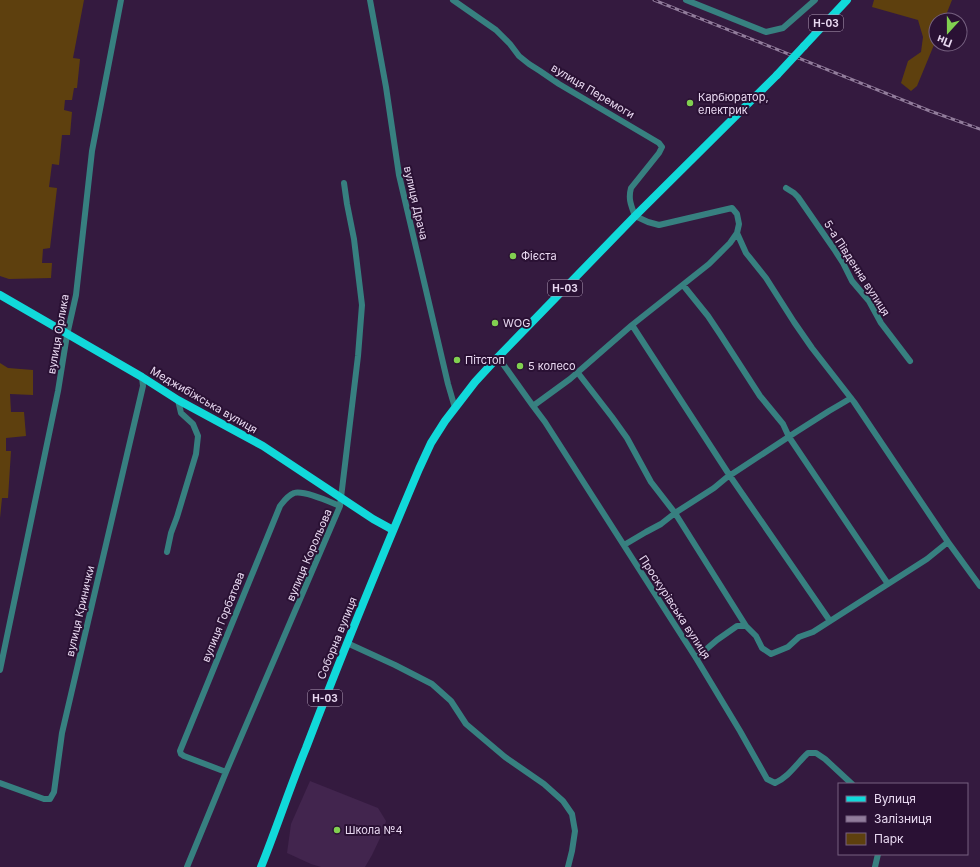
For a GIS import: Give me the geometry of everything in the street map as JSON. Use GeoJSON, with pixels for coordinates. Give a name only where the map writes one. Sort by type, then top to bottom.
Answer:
{"type":"FeatureCollection","features":[{"type":"Feature","properties":{"kind":"main road","name":"Н-03"},"geometry":{"type":"LineString","coordinates":[[393,530],[431,443],[475,382],[635,216],[777,75],[847,0]]}},
{"type":"Feature","properties":{"kind":"main road","name":"Меджибіжська вулиця"},"geometry":{"type":"LineString","coordinates":[[0,296],[142,377],[178,400],[263,446],[373,519],[393,530]]}},
{"type":"Feature","properties":{"kind":"main road","name":"Соборна вулиця"},"geometry":{"type":"LineString","coordinates":[[261,867],[305,750],[393,530]]}},
{"type":"Feature","properties":{"kind":"street","name":"вулиця Орлика"},"geometry":{"type":"LineString","coordinates":[[0,670],[58,392],[67,334],[76,295],[92,151],[121,0]]}},
{"type":"Feature","properties":{"kind":"street","name":"вулиця Драча"},"geometry":{"type":"LineString","coordinates":[[370,0],[386,87],[399,175],[446,377],[455,408]]}},
{"type":"Feature","properties":{"kind":"street","name":"вулиця Перемоги"},"geometry":{"type":"LineString","coordinates":[[453,0],[496,30],[510,44],[519,56],[529,64],[559,84],[659,143],[662,147],[659,153],[631,188],[629,194],[635,216]]}},
{"type":"Feature","properties":{"kind":"street"},"geometry":{"type":"LineString","coordinates":[[686,0],[766,32],[783,28],[814,0]]}},
{"type":"Feature","properties":{"kind":"street","name":"вулиця Корольова"},"geometry":{"type":"LineString","coordinates":[[187,867],[340,506],[358,356],[362,305],[354,239],[344,183]]}},
{"type":"Feature","properties":{"kind":"street","name":"5-а Південна вулиця"},"geometry":{"type":"LineString","coordinates":[[786,188],[798,197],[834,249],[852,281],[869,300],[881,323],[910,361]]}},
{"type":"Feature","properties":{"kind":"street"},"geometry":{"type":"LineString","coordinates":[[533,406],[570,379],[632,326],[709,264],[737,234],[739,224],[737,214],[732,208],[659,225],[635,216]]}},
{"type":"Feature","properties":{"kind":"street"},"geometry":{"type":"LineString","coordinates":[[737,234],[746,253],[766,278],[812,348],[851,398],[948,542],[980,586]]}},
{"type":"Feature","properties":{"kind":"street"},"geometry":{"type":"LineString","coordinates":[[683,285],[708,316],[747,377],[782,424],[789,437],[888,584]]}},
{"type":"Feature","properties":{"kind":"street"},"geometry":{"type":"LineString","coordinates":[[632,326],[730,476],[830,621]]}},
{"type":"Feature","properties":{"kind":"street","name":"Проскурівська вулиця"},"geometry":{"type":"LineString","coordinates":[[498,357],[545,422],[624,545],[696,658],[767,779],[776,783],[783,780],[808,753],[816,753],[825,759],[851,783]]}},
{"type":"Feature","properties":{"kind":"street"},"geometry":{"type":"LineString","coordinates":[[578,372],[628,438],[651,482],[675,514],[746,626],[756,636],[762,648],[772,654],[788,647],[799,637],[813,632],[927,559],[948,542]]}},
{"type":"Feature","properties":{"kind":"street","name":"вулиця Кринички"},"geometry":{"type":"LineString","coordinates":[[0,783],[44,799],[50,798],[54,792],[62,733],[143,386],[142,377]]}},
{"type":"Feature","properties":{"kind":"street"},"geometry":{"type":"LineString","coordinates":[[624,545],[662,524],[730,476],[851,398]]}},
{"type":"Feature","properties":{"kind":"street"},"geometry":{"type":"LineString","coordinates":[[167,552],[171,534],[196,454],[198,436],[193,424],[181,413],[178,400]]}},
{"type":"Feature","properties":{"kind":"street","name":"вулиця Горбатова"},"geometry":{"type":"LineString","coordinates":[[226,772],[184,756],[180,751],[280,506],[286,497],[295,493],[305,493],[340,506]]}},
{"type":"Feature","properties":{"kind":"street"},"geometry":{"type":"LineString","coordinates":[[696,658],[717,640],[737,626],[746,626]]}},
{"type":"Feature","properties":{"kind":"street"},"geometry":{"type":"LineString","coordinates":[[347,643],[432,684],[451,701],[466,724],[505,757],[544,784],[563,801],[572,814],[575,831],[568,867]]}},
{"type":"Feature","properties":{"kind":"street"},"geometry":{"type":"LineString","coordinates":[[875,867],[878,855]]}},
{"type":"Feature","properties":{"kind":"shaded area","name":"Школа №4"},"geometry":{"type":"Polygon","coordinates":[[[310,781],[378,808],[386,821],[381,836],[365,867],[321,867],[287,853],[291,824],[310,781]]]}},
{"type":"Feature","properties":{"kind":"green space"},"geometry":{"type":"Polygon","coordinates":[[[0,0],[84,0],[73,58],[80,59],[77,88],[74,88],[72,100],[65,100],[64,110],[72,112],[70,135],[62,135],[59,165],[52,164],[49,187],[57,188],[50,248],[43,249],[42,263],[52,263],[51,278],[9,279],[0,276],[0,0]]]}},
{"type":"Feature","properties":{"kind":"green space"},"geometry":{"type":"Polygon","coordinates":[[[874,0],[952,0],[947,12],[928,12],[928,52],[931,52],[917,86],[911,91],[901,83],[908,61],[921,52],[923,37],[918,20],[872,7],[874,0]]]}},
{"type":"Feature","properties":{"kind":"green space"},"geometry":{"type":"Polygon","coordinates":[[[0,363],[8,368],[33,370],[33,395],[10,394],[11,412],[24,412],[26,436],[6,438],[6,451],[11,451],[8,498],[2,498],[0,518],[0,363]]]}},
{"type":"Feature","properties":{"kind":"railway"},"geometry":{"type":"LineString","coordinates":[[654,0],[930,111],[980,129]]}},
{"type":"Feature","properties":{"kind":"place","name":"Карбюратор, електрик"},"geometry":{"type":"Point","coordinates":[690,103]}},
{"type":"Feature","properties":{"kind":"place","name":"Фієста"},"geometry":{"type":"Point","coordinates":[513,256]}},
{"type":"Feature","properties":{"kind":"place","name":"WOG"},"geometry":{"type":"Point","coordinates":[495,323]}},
{"type":"Feature","properties":{"kind":"place","name":"Пітстоп"},"geometry":{"type":"Point","coordinates":[457,360]}},
{"type":"Feature","properties":{"kind":"place","name":"5 колесо"},"geometry":{"type":"Point","coordinates":[520,366]}},
{"type":"Feature","properties":{"kind":"place","name":"Школа №4"},"geometry":{"type":"Point","coordinates":[337,830]}}]}
